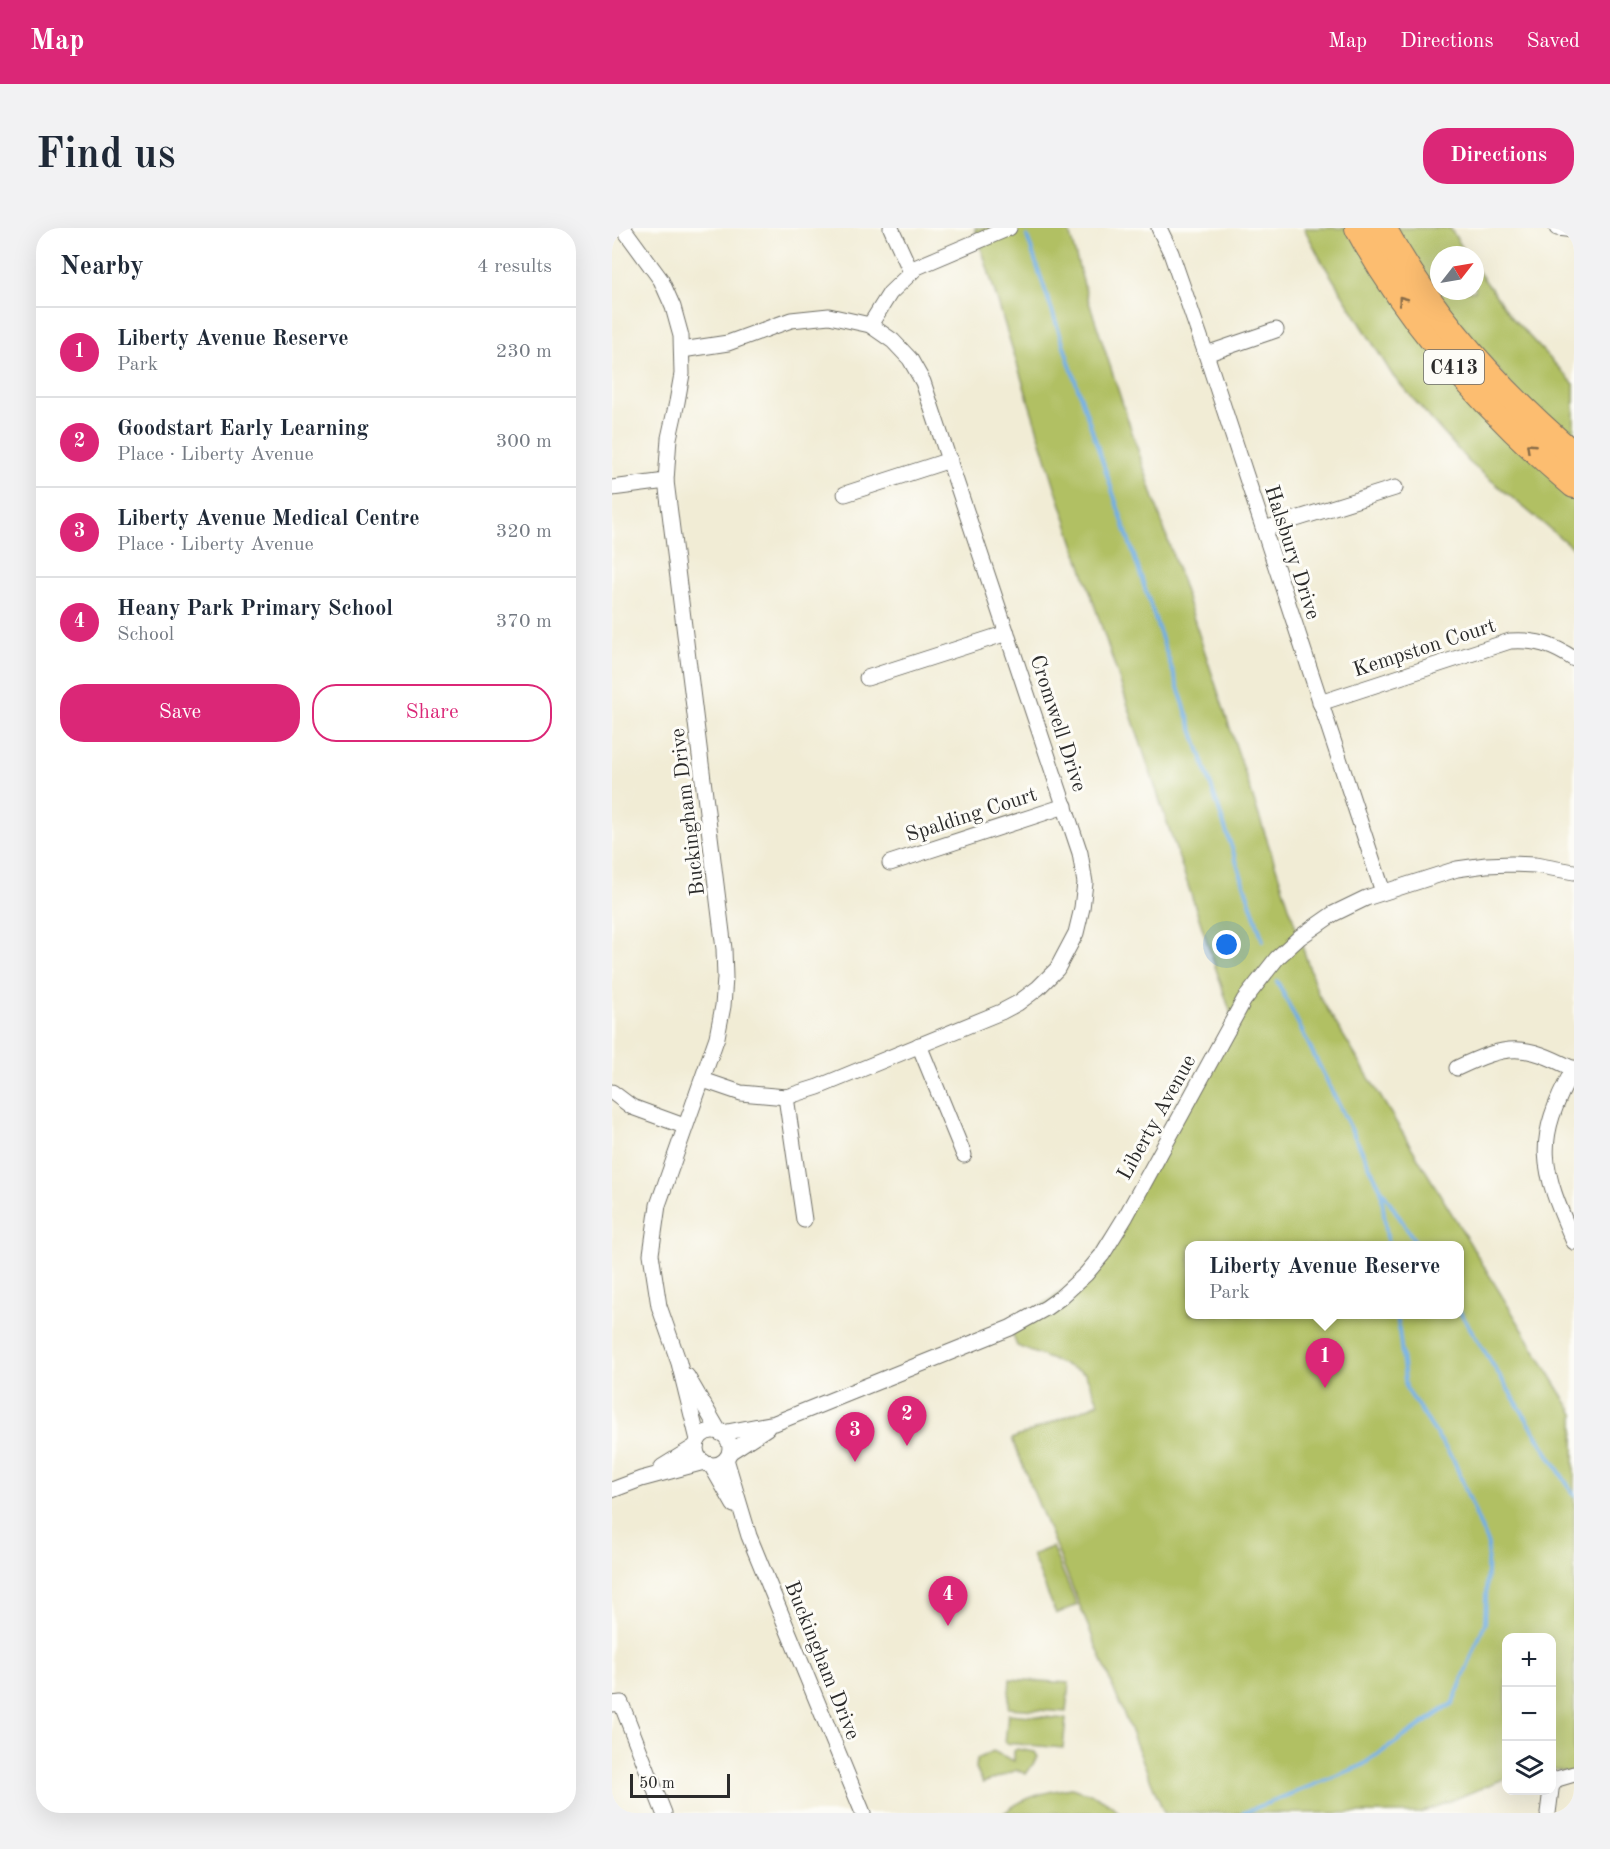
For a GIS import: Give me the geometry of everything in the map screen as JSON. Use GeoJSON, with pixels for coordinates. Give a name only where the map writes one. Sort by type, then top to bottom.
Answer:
{"type":"FeatureCollection","features":[{"type":"Feature","properties":{"kind":"main road","name":"C413"},"geometry":{"type":"LineString","coordinates":[[1358,228],[1394,288],[1450,362],[1481,398],[1530,447],[1574,485]]}},
{"type":"Feature","properties":{"kind":"main road","name":"C413"},"geometry":{"type":"LineString","coordinates":[[1383,228],[1394,249],[1458,339],[1519,406],[1574,455]]}},
{"type":"Feature","properties":{"kind":"street","name":"Buckingham Drive"},"geometry":{"type":"LineString","coordinates":[[623,228],[654,268],[667,292],[678,322],[682,350],[680,391],[669,438],[666,481],[724,949],[723,1005],[717,1037],[658,1205],[651,1254],[655,1290],[679,1363],[697,1443]]}},
{"type":"Feature","properties":{"kind":"street"},"geometry":{"type":"LineString","coordinates":[[891,228],[910,272]]}},
{"type":"Feature","properties":{"kind":"street"},"geometry":{"type":"LineString","coordinates":[[870,325],[890,293],[910,272],[924,263],[1009,228]]}},
{"type":"Feature","properties":{"kind":"street","name":"Halsbury Drive"},"geometry":{"type":"LineString","coordinates":[[1159,228],[1172,254],[1206,354],[1383,892]]}},
{"type":"Feature","properties":{"kind":"street"},"geometry":{"type":"LineString","coordinates":[[1557,228],[1574,230]]}},
{"type":"Feature","properties":{"kind":"street","name":"Buckingham Drive"},"geometry":{"type":"LineString","coordinates":[[612,232],[642,254]]}},
{"type":"Feature","properties":{"kind":"street","name":"Cromwell Drive"},"geometry":{"type":"LineString","coordinates":[[682,350],[728,343],[775,325],[804,317],[842,317],[870,325],[893,341],[910,359],[923,382],[1065,806],[1080,853],[1084,883],[1080,920],[1064,957],[1048,979],[1018,1003],[1001,1012],[818,1087],[786,1097],[741,1093],[703,1080]]}},
{"type":"Feature","properties":{"kind":"street"},"geometry":{"type":"LineString","coordinates":[[1206,354],[1276,330]]}},
{"type":"Feature","properties":{"kind":"street"},"geometry":{"type":"LineString","coordinates":[[845,494],[950,460]]}},
{"type":"Feature","properties":{"kind":"street"},"geometry":{"type":"LineString","coordinates":[[612,488],[666,481]]}},
{"type":"Feature","properties":{"kind":"street"},"geometry":{"type":"LineString","coordinates":[[1264,529],[1395,488]]}},
{"type":"Feature","properties":{"kind":"street"},"geometry":{"type":"LineString","coordinates":[[867,678],[1007,633]]}},
{"type":"Feature","properties":{"kind":"street","name":"Kempston Court"},"geometry":{"type":"LineString","coordinates":[[1320,703],[1510,641],[1538,641],[1574,659]]}},
{"type":"Feature","properties":{"kind":"street","name":"Spalding Court"},"geometry":{"type":"LineString","coordinates":[[890,863],[1065,806]]}},
{"type":"Feature","properties":{"kind":"street","name":"Liberty Avenue"},"geometry":{"type":"LineString","coordinates":[[721,1433],[775,1423],[1010,1328],[1046,1308],[1074,1287],[1101,1255],[1126,1216],[1244,1000],[1287,948],[1318,924],[1349,906],[1383,892],[1457,870],[1486,865],[1535,865],[1574,872]]}},
{"type":"Feature","properties":{"kind":"street"},"geometry":{"type":"LineString","coordinates":[[919,1045],[964,1155]]}},
{"type":"Feature","properties":{"kind":"street"},"geometry":{"type":"LineString","coordinates":[[1456,1068],[1493,1052],[1521,1049],[1542,1054],[1574,1068],[1551,1114],[1545,1150],[1552,1190],[1573,1235]]}},
{"type":"Feature","properties":{"kind":"street"},"geometry":{"type":"LineString","coordinates":[[612,1092],[632,1107],[684,1126]]}},
{"type":"Feature","properties":{"kind":"street"},"geometry":{"type":"LineString","coordinates":[[786,1097],[804,1220]]}},
{"type":"Feature","properties":{"kind":"street","name":"Buckingham Drive"},"geometry":{"type":"LineString","coordinates":[[679,1363],[721,1433]]}},
{"type":"Feature","properties":{"kind":"street","name":"Liberty Avenue"},"geometry":{"type":"LineString","coordinates":[[728,1456],[775,1423]]}},
{"type":"Feature","properties":{"kind":"street"},"geometry":{"type":"LineString","coordinates":[[612,1490],[641,1479],[707,1464],[717,1465],[728,1456],[728,1440],[721,1433],[710,1431],[701,1436],[697,1443],[641,1479]]}},
{"type":"Feature","properties":{"kind":"street"},"geometry":{"type":"LineString","coordinates":[[697,1443],[698,1455],[707,1464]]}},
{"type":"Feature","properties":{"kind":"street","name":"Buckingham Drive"},"geometry":{"type":"LineString","coordinates":[[728,1456],[744,1524],[863,1813]]}},
{"type":"Feature","properties":{"kind":"street","name":"Buckingham Drive"},"geometry":{"type":"LineString","coordinates":[[707,1464],[744,1524]]}},
{"type":"Feature","properties":{"kind":"street"},"geometry":{"type":"LineString","coordinates":[[612,1704],[621,1703],[664,1813]]}},
{"type":"Feature","properties":{"kind":"street"},"geometry":{"type":"LineString","coordinates":[[1556,1781],[1574,1774]]}},
{"type":"Feature","properties":{"kind":"street"},"geometry":{"type":"LineString","coordinates":[[1548,1813],[1550,1795]]}},
{"type":"Feature","properties":{"kind":"green space"},"geometry":{"type":"Polygon","coordinates":[[[975,228],[1068,228],[1088,299],[1318,994],[1574,1414],[1574,1774],[1556,1770],[1556,1633],[1502,1633],[1502,1780],[1421,1813],[1164,1813],[1012,1439],[1099,1403],[1085,1373],[1017,1346],[1010,1328],[1086,1274],[1233,1020],[1056,490],[975,228]]]}},
{"type":"Feature","properties":{"kind":"green space"},"geometry":{"type":"Polygon","coordinates":[[[1304,228],[1358,228],[1574,485],[1574,549],[1469,462],[1393,376],[1321,260],[1304,228]]]}},
{"type":"Feature","properties":{"kind":"green space"},"geometry":{"type":"Polygon","coordinates":[[[1383,228],[1450,228],[1461,246],[1430,246],[1430,286],[1383,228]]]}},
{"type":"Feature","properties":{"kind":"green space"},"geometry":{"type":"Polygon","coordinates":[[[1484,279],[1514,320],[1574,384],[1574,455],[1553,437],[1442,300],[1484,300],[1484,279]]]}},
{"type":"Feature","properties":{"kind":"green space"},"geometry":{"type":"Polygon","coordinates":[[[1052,1547],[1077,1605],[1056,1614],[1032,1555],[1052,1547]]]}},
{"type":"Feature","properties":{"kind":"green space"},"geometry":{"type":"Polygon","coordinates":[[[1010,1679],[1069,1683],[1066,1712],[1008,1708],[1010,1679]]]}},
{"type":"Feature","properties":{"kind":"green space"},"geometry":{"type":"Polygon","coordinates":[[[1008,1714],[1066,1719],[1063,1748],[1005,1743],[1008,1714]]]}},
{"type":"Feature","properties":{"kind":"green space"},"geometry":{"type":"Polygon","coordinates":[[[1017,1749],[1035,1752],[1038,1757],[1026,1774],[1017,1770],[983,1783],[976,1768],[977,1759],[993,1751],[1014,1761],[1014,1751],[1017,1749]]]}},
{"type":"Feature","properties":{"kind":"green space"},"geometry":{"type":"Polygon","coordinates":[[[1071,1788],[1109,1803],[1119,1813],[1004,1813],[1011,1807],[1036,1796],[1071,1788]]]}},
{"type":"Feature","properties":{"kind":"waterway"},"geometry":{"type":"LineString","coordinates":[[1027,236],[1263,941]]}},
{"type":"Feature","properties":{"kind":"waterway"},"geometry":{"type":"LineString","coordinates":[[1277,981],[1380,1187],[1415,1241]]}},
{"type":"Feature","properties":{"kind":"waterway"},"geometry":{"type":"LineString","coordinates":[[1381,1190],[1387,1241]]}},
{"type":"Feature","properties":{"kind":"waterway"},"geometry":{"type":"LineString","coordinates":[[1464,1318],[1574,1495]]}},
{"type":"Feature","properties":{"kind":"waterway"},"geometry":{"type":"LineString","coordinates":[[1243,1813],[1361,1766],[1453,1703],[1485,1623],[1488,1545],[1454,1461],[1406,1388],[1398,1319]]}},
{"type":"Feature","properties":{"kind":"place","name":"Liberty Avenue Reserve"},"geometry":{"type":"Point","coordinates":[1325,1388]}},
{"type":"Feature","properties":{"kind":"place","name":"Goodstart Early Learning"},"geometry":{"type":"Point","coordinates":[907,1446]}},
{"type":"Feature","properties":{"kind":"place","name":"Liberty Avenue Medical Centre"},"geometry":{"type":"Point","coordinates":[855,1462]}},
{"type":"Feature","properties":{"kind":"place","name":"Heany Park Primary School"},"geometry":{"type":"Point","coordinates":[948,1626]}}]}
